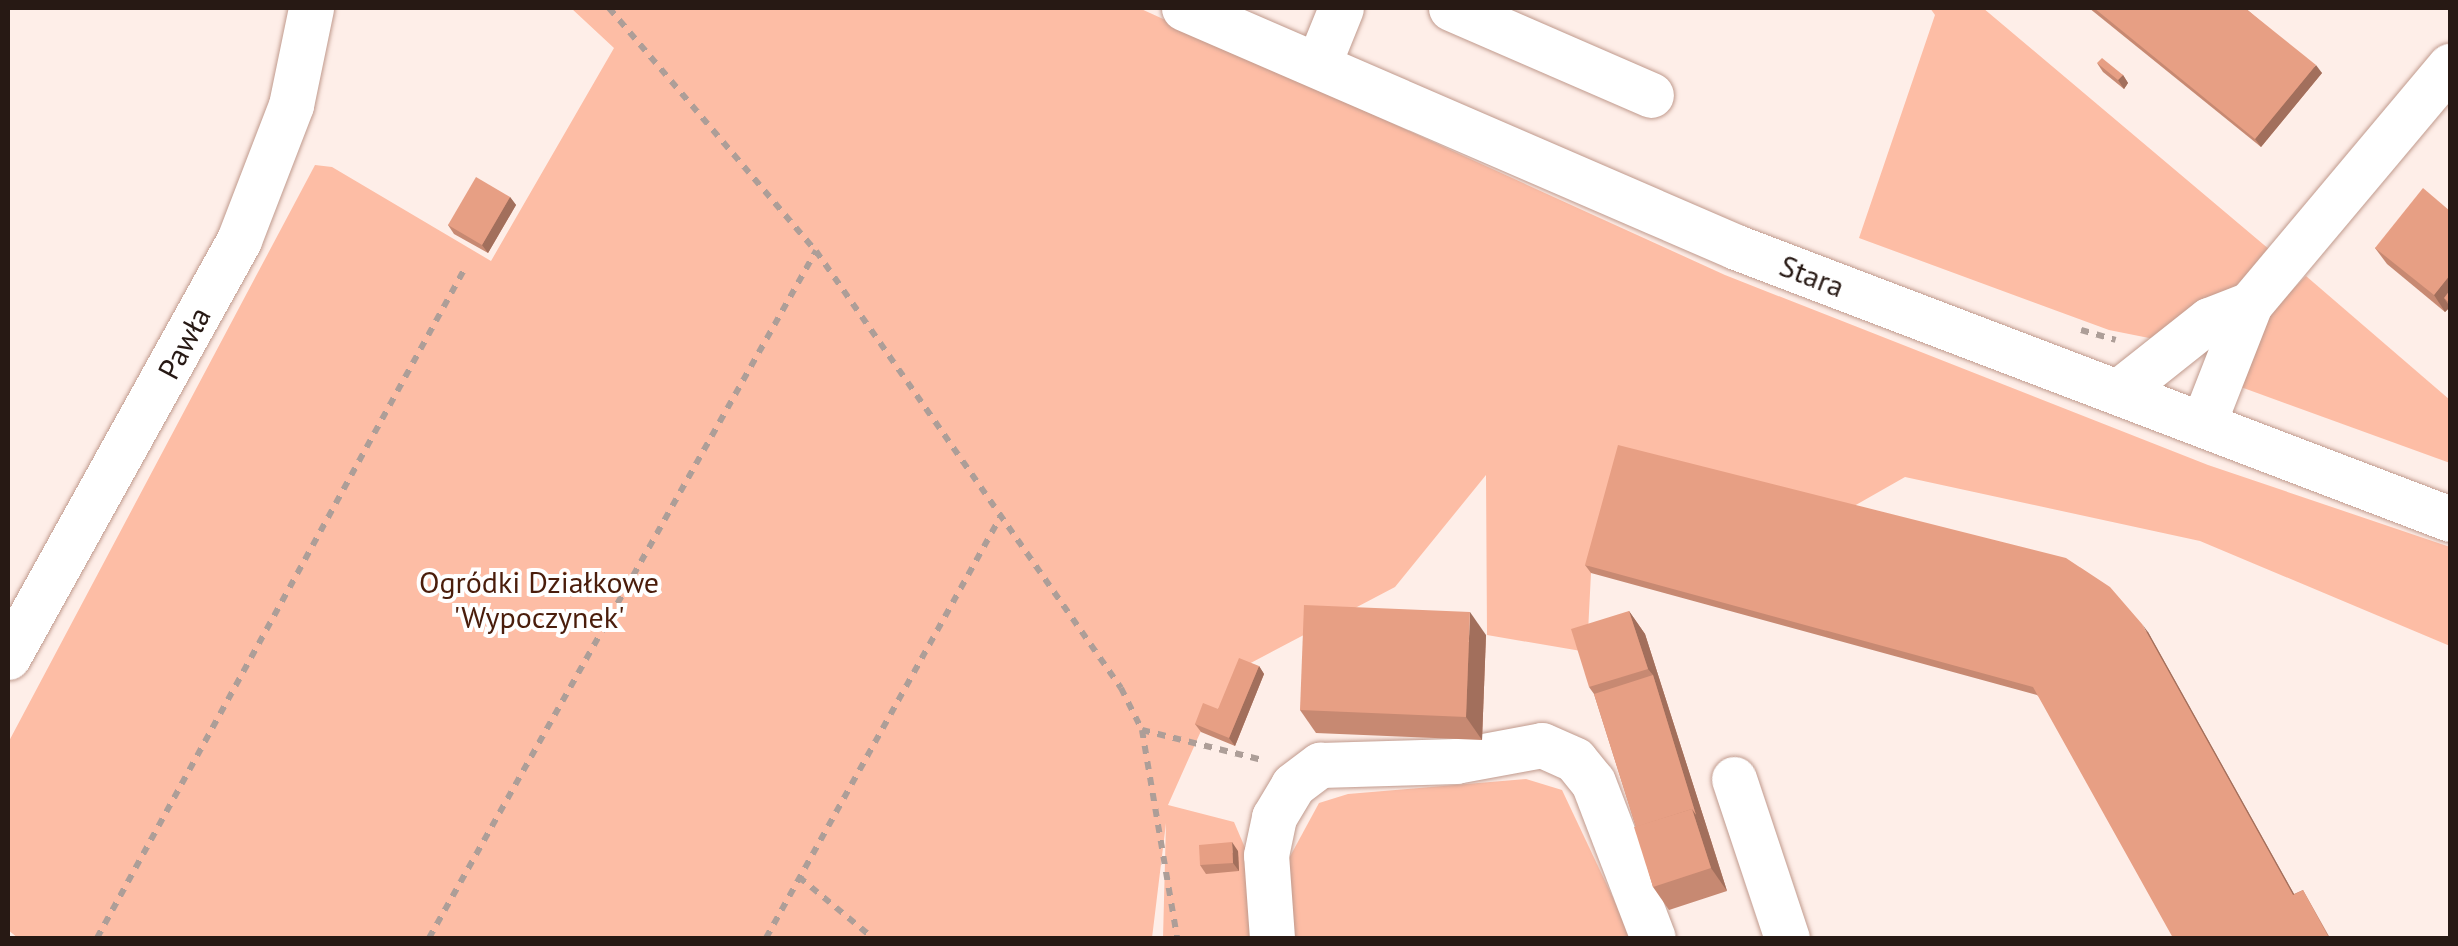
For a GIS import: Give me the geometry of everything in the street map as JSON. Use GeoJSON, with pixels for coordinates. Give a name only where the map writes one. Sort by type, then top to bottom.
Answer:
{"type":"FeatureCollection","features":[{"type":"Feature","properties":{"kind":"street","name":"Pawła"},"geometry":{"type":"LineString","coordinates":[[8,658],[239,240],[291,105],[311,8]]}},
{"type":"Feature","properties":{"kind":"street","name":"Stara"},"geometry":{"type":"LineString","coordinates":[[1184,8],[1736,247],[2450,518]]}},
{"type":"Feature","properties":{"kind":"street"},"geometry":{"type":"LineString","coordinates":[[1318,66],[1341,8]]}},
{"type":"Feature","properties":{"kind":"street"},"geometry":{"type":"LineString","coordinates":[[1450,8],[1651,95]]}},
{"type":"Feature","properties":{"kind":"street"},"geometry":{"type":"LineString","coordinates":[[2203,424],[2250,304],[2450,66]]}},
{"type":"Feature","properties":{"kind":"street"},"geometry":{"type":"LineString","coordinates":[[2118,392],[2210,320],[2250,304]]}},
{"type":"Feature","properties":{"kind":"street"},"geometry":{"type":"LineString","coordinates":[[1272,938],[1266,855],[1274,816],[1293,785],[1320,765],[1456,761],[1542,746],[1575,760],[1592,782],[1653,938]]}},
{"type":"Feature","properties":{"kind":"street"},"geometry":{"type":"LineString","coordinates":[[1734,780],[1788,938]]}},
{"type":"Feature","properties":{"kind":"path"},"geometry":{"type":"LineString","coordinates":[[609,8],[816,251],[926,400],[1000,518],[1122,688],[1142,730],[1178,938]]}},
{"type":"Feature","properties":{"kind":"path"},"geometry":{"type":"LineString","coordinates":[[429,938],[816,251]]}},
{"type":"Feature","properties":{"kind":"path"},"geometry":{"type":"LineString","coordinates":[[97,938],[464,270]]}},
{"type":"Feature","properties":{"kind":"path"},"geometry":{"type":"LineString","coordinates":[[766,938],[1000,518]]}},
{"type":"Feature","properties":{"kind":"path"},"geometry":{"type":"LineString","coordinates":[[1142,730],[1278,764],[1320,765]]}},
{"type":"Feature","properties":{"kind":"path"},"geometry":{"type":"LineString","coordinates":[[799,877],[873,938]]}},
{"type":"Feature","properties":{"kind":"green space","name":"Ogródki Działkowe 'Wypoczynek'"},"geometry":{"type":"Polygon","coordinates":[[[571,8],[1139,8],[1725,275],[2208,465],[2450,547],[2450,646],[2200,541],[1905,477],[1847,510],[1591,573],[1587,652],[1487,635],[1486,475],[1395,587],[1245,666],[1224,718],[1209,713],[1168,805],[1234,822],[1252,864],[1261,938],[1163,938],[1166,823],[1152,938],[18,938],[8,930],[8,743],[315,165],[332,167],[491,261],[614,48],[571,8]]]}},
{"type":"Feature","properties":{"kind":"green space"},"geometry":{"type":"Polygon","coordinates":[[[1930,8],[1983,8],[2270,250],[2191,334],[2164,341],[2109,330],[1859,238],[1935,15],[1930,8]]]}},
{"type":"Feature","properties":{"kind":"green space"},"geometry":{"type":"Polygon","coordinates":[[[2306,276],[2450,400],[2450,463],[2238,386],[2241,342],[2306,276]]]}},
{"type":"Feature","properties":{"kind":"green space"},"geometry":{"type":"Polygon","coordinates":[[[1526,779],[1562,790],[1632,938],[1295,938],[1287,862],[1319,803],[1348,794],[1526,779]]]}},
{"type":"Feature","properties":{"kind":"building"},"geometry":{"type":"Polygon","coordinates":[[[2094,8],[2245,8],[2316,65],[2255,139],[2094,8]]]}},
{"type":"Feature","properties":{"kind":"building"},"geometry":{"type":"Polygon","coordinates":[[[2102,58],[2123,75],[2118,80],[2097,63],[2102,58]]]}},
{"type":"Feature","properties":{"kind":"building"},"geometry":{"type":"Polygon","coordinates":[[[476,177],[510,197],[482,245],[448,225],[476,177]]]}},
{"type":"Feature","properties":{"kind":"building"},"geometry":{"type":"Polygon","coordinates":[[[2423,188],[2450,211],[2450,275],[2434,295],[2375,248],[2423,188]]]}},
{"type":"Feature","properties":{"kind":"building"},"geometry":{"type":"Polygon","coordinates":[[[1618,445],[2066,558],[2110,587],[2142,624],[2293,895],[2303,890],[2329,938],[2173,938],[2033,687],[1585,565],[1618,445]]]}},
{"type":"Feature","properties":{"kind":"building"},"geometry":{"type":"Polygon","coordinates":[[[1304,605],[1470,612],[1466,717],[1300,710],[1304,605]]]}},
{"type":"Feature","properties":{"kind":"building"},"geometry":{"type":"Polygon","coordinates":[[[1629,611],[1648,669],[1589,687],[1571,629],[1629,611]]]}},
{"type":"Feature","properties":{"kind":"building"},"geometry":{"type":"Polygon","coordinates":[[[1239,658],[1259,666],[1229,738],[1195,724],[1203,703],[1218,709],[1239,658]]]}},
{"type":"Feature","properties":{"kind":"building"},"geometry":{"type":"Polygon","coordinates":[[[1653,675],[1696,815],[1692,809],[1636,827],[1594,694],[1653,675]]]}},
{"type":"Feature","properties":{"kind":"building"},"geometry":{"type":"Polygon","coordinates":[[[1692,809],[1711,868],[1653,887],[1634,827],[1692,809]]]}},
{"type":"Feature","properties":{"kind":"building"},"geometry":{"type":"Polygon","coordinates":[[[1232,842],[1233,863],[1200,865],[1199,845],[1232,842]]]}}]}
